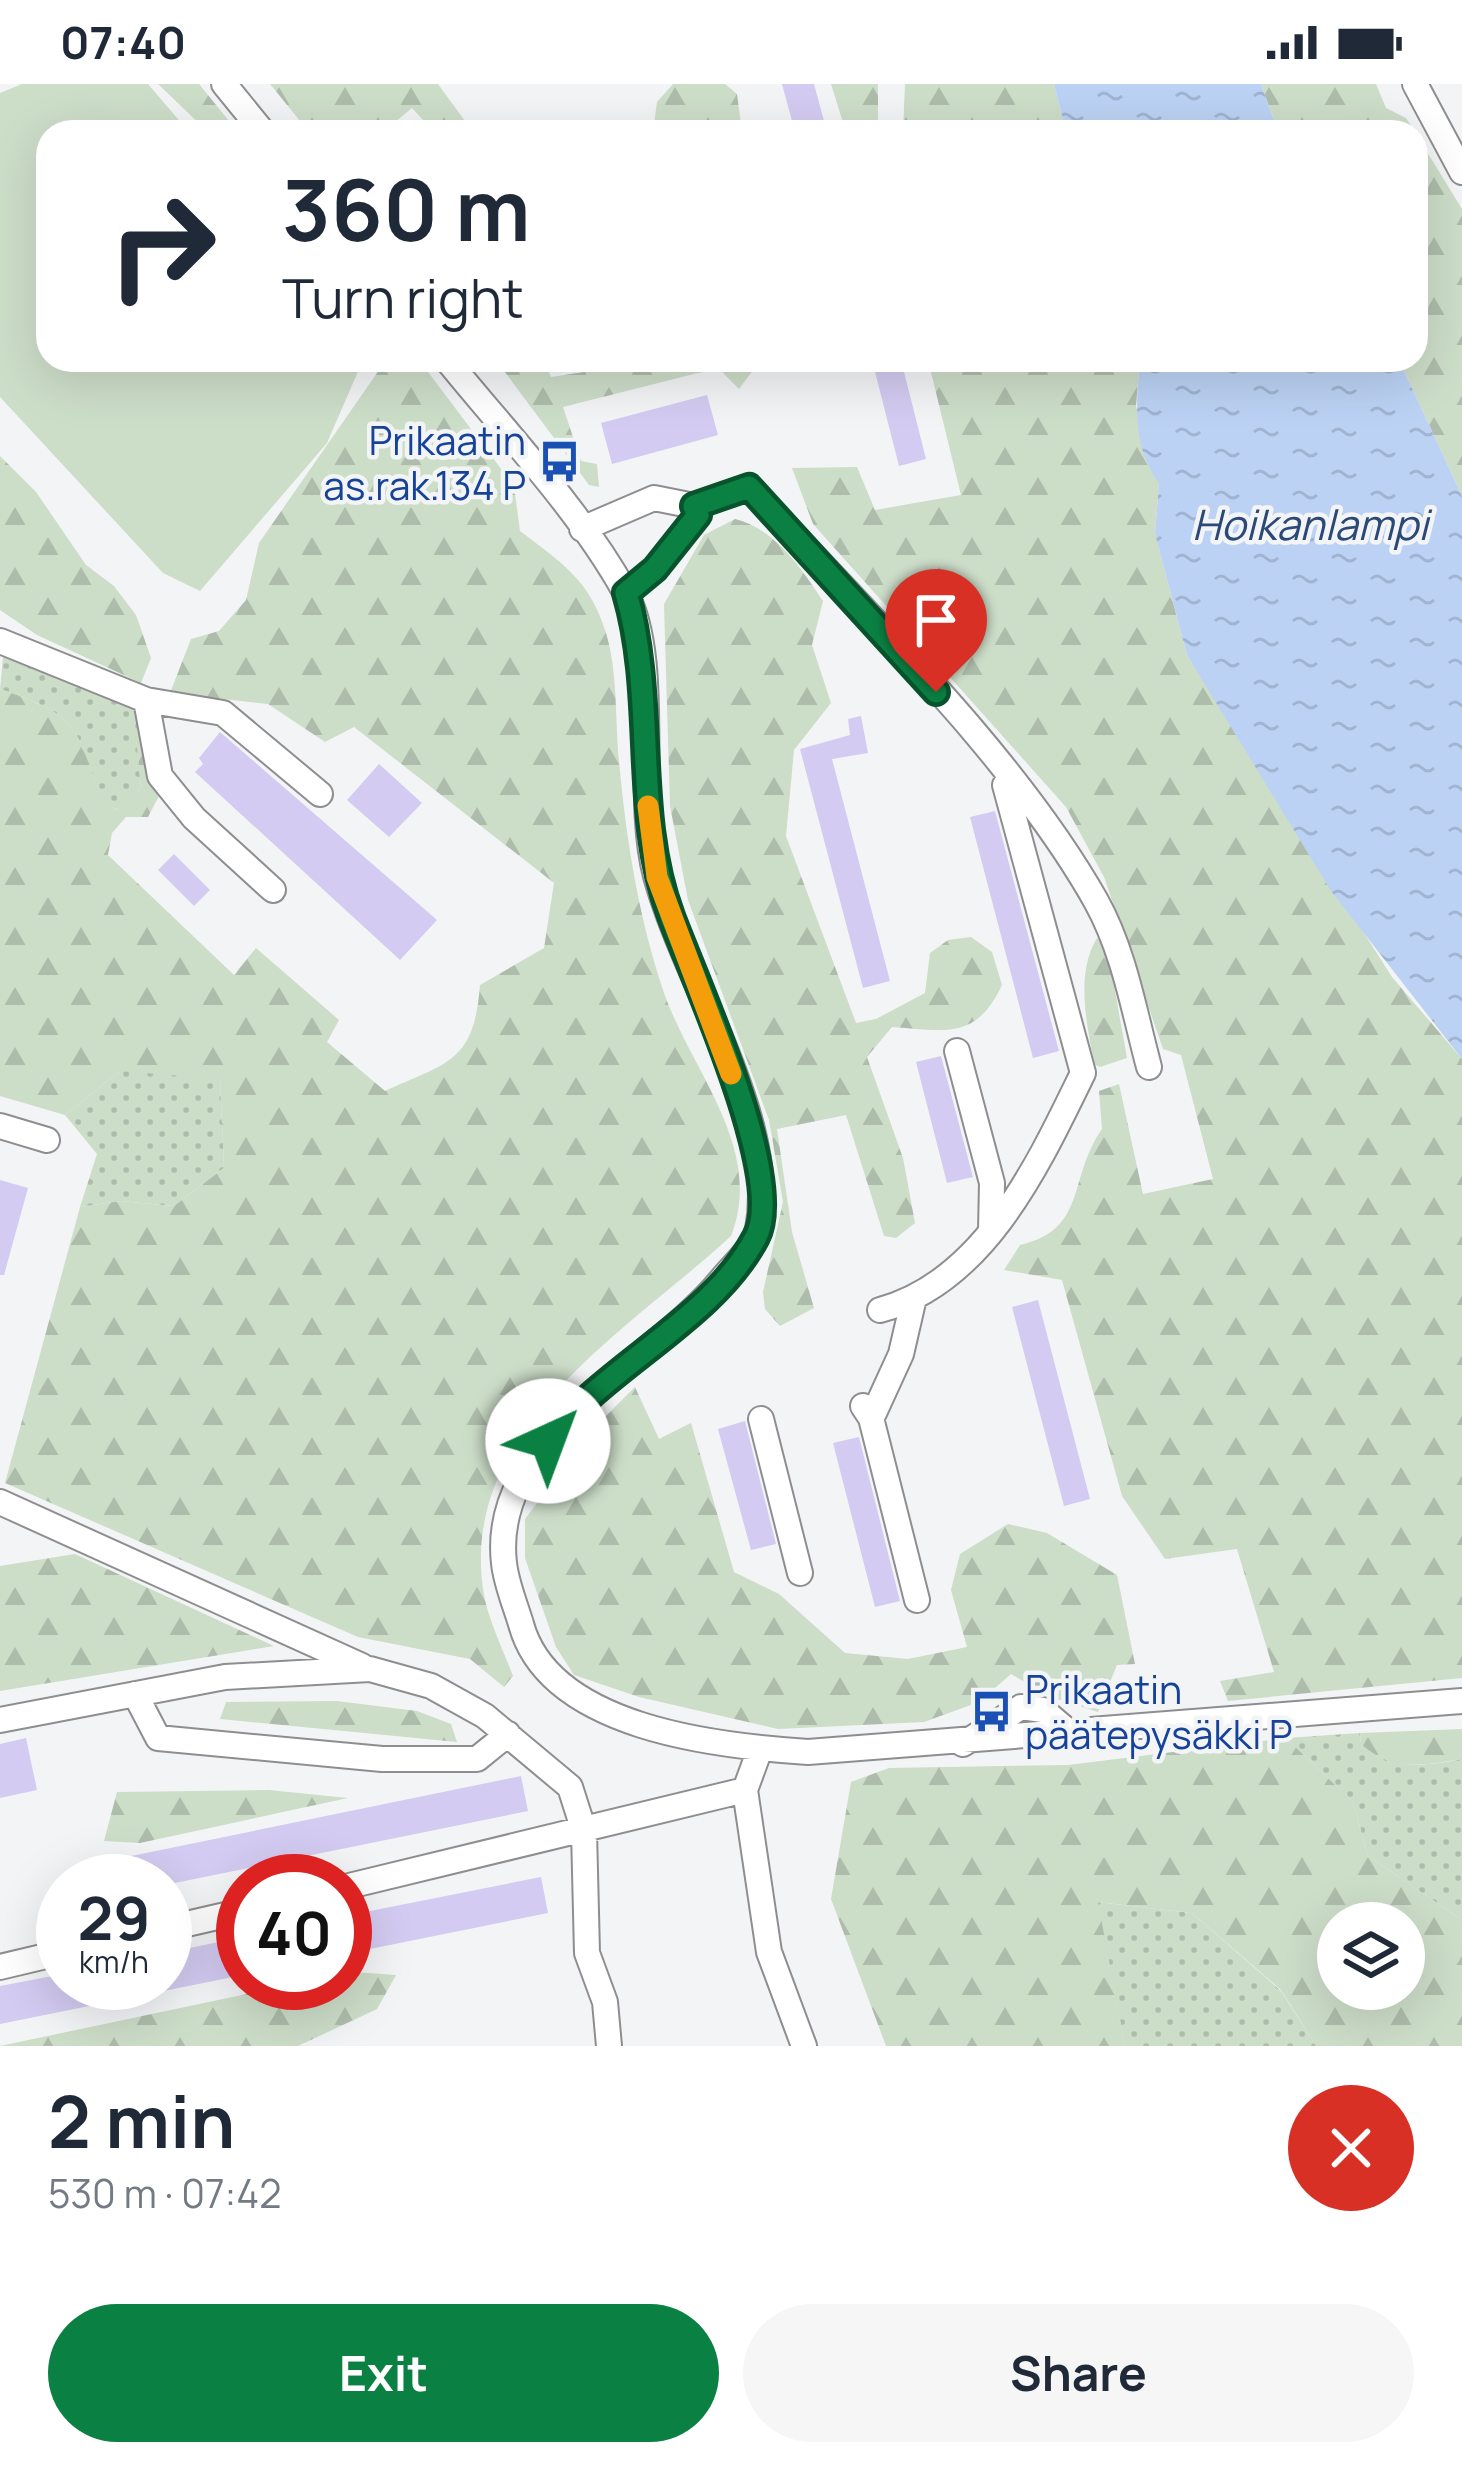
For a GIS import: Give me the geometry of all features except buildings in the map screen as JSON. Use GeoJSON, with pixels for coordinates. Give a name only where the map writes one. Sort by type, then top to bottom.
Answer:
{"type":"FeatureCollection","features":[{"type":"Feature","properties":{"kind":"street"},"geometry":{"type":"LineString","coordinates":[[224,84],[253,120]]}},
{"type":"Feature","properties":{"kind":"street"},"geometry":{"type":"LineString","coordinates":[[1415,84],[1462,172]]}},
{"type":"Feature","properties":{"kind":"street"},"geometry":{"type":"LineString","coordinates":[[457,372],[582,529],[626,593],[640,658],[657,877],[742,1103],[764,1184],[758,1235],[714,1289],[568,1414],[529,1468],[507,1513],[503,1562],[524,1637],[545,1673],[594,1709],[760,1749],[808,1753],[1462,1701]]}},
{"type":"Feature","properties":{"kind":"street"},"geometry":{"type":"LineString","coordinates":[[582,529],[654,499],[694,506],[749,487],[1000,766],[1096,902],[1115,942],[1149,1066]]}},
{"type":"Feature","properties":{"kind":"street"},"geometry":{"type":"LineString","coordinates":[[626,593],[681,540],[698,515],[694,506]]}},
{"type":"Feature","properties":{"kind":"street"},"geometry":{"type":"LineString","coordinates":[[0,640],[146,700],[223,713],[320,794]]}},
{"type":"Feature","properties":{"kind":"street"},"geometry":{"type":"LineString","coordinates":[[146,700],[160,776],[194,818],[273,890]]}},
{"type":"Feature","properties":{"kind":"street"},"geometry":{"type":"LineString","coordinates":[[880,1310],[913,1302],[991,1231],[1038,1166],[1083,1073],[1000,766]]}},
{"type":"Feature","properties":{"kind":"street"},"geometry":{"type":"LineString","coordinates":[[957,1051],[992,1183],[991,1231]]}},
{"type":"Feature","properties":{"kind":"street"},"geometry":{"type":"LineString","coordinates":[[0,1126],[47,1140]]}},
{"type":"Feature","properties":{"kind":"street"},"geometry":{"type":"LineString","coordinates":[[913,1302],[901,1354],[868,1410],[917,1600]]}},
{"type":"Feature","properties":{"kind":"street"},"geometry":{"type":"LineString","coordinates":[[761,1419],[800,1574]]}},
{"type":"Feature","properties":{"kind":"street"},"geometry":{"type":"LineString","coordinates":[[0,1502],[370,1669],[431,1686],[508,1734],[570,1787],[584,1831],[587,1954],[605,2002],[609,2046]]}},
{"type":"Feature","properties":{"kind":"street"},"geometry":{"type":"LineString","coordinates":[[0,1720],[226,1677],[370,1669]]}},
{"type":"Feature","properties":{"kind":"street"},"geometry":{"type":"LineString","coordinates":[[135,1694],[158,1738],[382,1759],[477,1759],[508,1734]]}},
{"type":"Feature","properties":{"kind":"street"},"geometry":{"type":"LineString","coordinates":[[760,1749],[745,1790],[769,1952],[804,2046]]}},
{"type":"Feature","properties":{"kind":"street"},"geometry":{"type":"LineString","coordinates":[[372,1881],[745,1790]]}},
{"type":"Feature","properties":{"kind":"street"},"geometry":{"type":"LineString","coordinates":[[0,1967],[36,1958]]}},
{"type":"Feature","properties":{"kind":"green space"},"geometry":{"type":"Polygon","coordinates":[[[22,84],[148,84],[179,120],[36,120],[36,372],[358,372],[327,443],[200,591],[163,573],[0,397],[0,93],[22,84]]]}},
{"type":"Feature","properties":{"kind":"green space"},"geometry":{"type":"Polygon","coordinates":[[[158,84],[199,84],[228,120],[196,120],[158,84]]]}},
{"type":"Feature","properties":{"kind":"green space"},"geometry":{"type":"Polygon","coordinates":[[[270,84],[438,84],[464,120],[423,120],[412,108],[398,120],[299,120],[270,84]]]}},
{"type":"Feature","properties":{"kind":"green space"},"geometry":{"type":"Polygon","coordinates":[[[673,84],[725,84],[737,94],[740,120],[655,120],[657,102],[673,84]]]}},
{"type":"Feature","properties":{"kind":"green space"},"geometry":{"type":"Polygon","coordinates":[[[831,84],[878,84],[878,120],[842,120],[831,84]]]}},
{"type":"Feature","properties":{"kind":"green space"},"geometry":{"type":"Polygon","coordinates":[[[905,84],[1054,84],[1063,120],[904,120],[905,84]]]}},
{"type":"Feature","properties":{"kind":"green space"},"geometry":{"type":"Polygon","coordinates":[[[1261,84],[1376,84],[1386,108],[1407,120],[1274,120],[1261,84]]]}},
{"type":"Feature","properties":{"kind":"green space"},"geometry":{"type":"Polygon","coordinates":[[[1428,154],[1462,209],[1462,496],[1405,372],[1428,372],[1428,154]]]}},
{"type":"Feature","properties":{"kind":"green space"},"geometry":{"type":"Polygon","coordinates":[[[378,372],[428,372],[514,486],[520,531],[573,574],[599,615],[613,664],[625,819],[646,932],[662,987],[719,1108],[739,1171],[739,1203],[731,1236],[560,1387],[524,1431],[498,1479],[483,1531],[483,1589],[513,1676],[504,1687],[470,1659],[358,1637],[5,1483],[80,1207],[120,1201],[174,1206],[224,1168],[220,1079],[120,1071],[65,1115],[0,1096],[0,689],[46,707],[71,727],[102,801],[117,810],[141,788],[136,736],[159,796],[148,817],[126,817],[112,833],[108,855],[234,975],[256,948],[339,1020],[327,1042],[385,1091],[454,1056],[472,1030],[480,985],[544,948],[554,883],[354,727],[325,742],[268,704],[170,693],[191,639],[219,631],[246,600],[259,543],[378,372]]]}},
{"type":"Feature","properties":{"kind":"green space"},"geometry":{"type":"Polygon","coordinates":[[[505,372],[549,372],[551,377],[584,372],[702,372],[563,407],[581,461],[597,464],[599,487],[589,485],[505,372]]]}},
{"type":"Feature","properties":{"kind":"green space"},"geometry":{"type":"Polygon","coordinates":[[[722,372],[752,372],[739,389],[722,372]]]}},
{"type":"Feature","properties":{"kind":"green space"},"geometry":{"type":"Polygon","coordinates":[[[931,372],[1139,372],[1136,406],[1159,483],[1155,534],[1187,655],[1392,977],[1462,1059],[1462,1678],[1228,1701],[1220,1681],[1274,1672],[1237,1549],[1165,1559],[1122,1496],[1062,1280],[1004,1270],[1020,1245],[1042,1237],[1067,1214],[1102,1129],[1099,1091],[1119,1084],[1143,1194],[1213,1179],[1181,1055],[1163,1049],[1104,877],[1066,807],[813,524],[792,468],[857,467],[875,510],[961,495],[931,372]]]}},
{"type":"Feature","properties":{"kind":"green space"},"geometry":{"type":"Polygon","coordinates":[[[0,456],[36,492],[86,565],[114,586],[136,615],[151,658],[141,683],[37,635],[0,610],[0,456]]]}},
{"type":"Feature","properties":{"kind":"green space"},"geometry":{"type":"Polygon","coordinates":[[[735,519],[774,540],[823,601],[812,645],[831,703],[794,750],[786,836],[856,1023],[876,1019],[925,993],[930,953],[948,940],[971,937],[992,952],[1002,985],[992,1003],[970,1024],[944,1030],[892,1027],[867,1057],[903,1158],[915,1223],[896,1238],[884,1236],[846,1115],[777,1129],[792,1232],[814,1308],[780,1326],[765,1309],[763,1292],[783,1202],[769,1120],[688,900],[670,806],[664,604],[704,535],[735,519]]]}},
{"type":"Feature","properties":{"kind":"green space"},"geometry":{"type":"Polygon","coordinates":[[[3,657],[134,706],[150,772],[137,742],[141,788],[118,810],[102,802],[71,727],[46,708],[0,689],[3,657]]]}},
{"type":"Feature","properties":{"kind":"green space"},"geometry":{"type":"Polygon","coordinates":[[[1097,938],[1107,946],[1127,1058],[1100,1067],[1094,1064],[1085,1000],[1086,967],[1097,938]]]}},
{"type":"Feature","properties":{"kind":"green space"},"geometry":{"type":"Polygon","coordinates":[[[120,1071],[174,1071],[220,1079],[224,1168],[174,1206],[120,1201],[80,1207],[97,1154],[65,1115],[120,1071]]]}},
{"type":"Feature","properties":{"kind":"green space"},"geometry":{"type":"Polygon","coordinates":[[[635,1387],[659,1439],[691,1423],[734,1572],[779,1594],[845,1653],[908,1659],[967,1647],[951,1590],[960,1554],[1008,1524],[1047,1533],[1117,1575],[1135,1664],[1117,1665],[1098,1712],[1051,1697],[1011,1674],[979,1702],[924,1722],[778,1729],[639,1697],[574,1675],[556,1647],[525,1558],[525,1519],[591,1431],[635,1387]]]}},
{"type":"Feature","properties":{"kind":"green space"},"geometry":{"type":"Polygon","coordinates":[[[75,1554],[274,1646],[0,1691],[0,1566],[75,1554]]]}},
{"type":"Feature","properties":{"kind":"green space"},"geometry":{"type":"Polygon","coordinates":[[[337,1701],[417,1711],[451,1724],[457,1742],[220,1719],[226,1702],[337,1701]]]}},
{"type":"Feature","properties":{"kind":"green space"},"geometry":{"type":"Polygon","coordinates":[[[1462,1729],[1462,1759],[1397,1763],[1361,1744],[1360,1733],[1462,1729]]]}},
{"type":"Feature","properties":{"kind":"green space"},"geometry":{"type":"Polygon","coordinates":[[[1360,1733],[1361,1744],[1397,1763],[1462,1759],[1462,1920],[1368,1856],[1353,1802],[1286,1738],[1360,1733]]]}},
{"type":"Feature","properties":{"kind":"green space"},"geometry":{"type":"Polygon","coordinates":[[[1286,1738],[1353,1802],[1368,1856],[1462,1920],[1462,2046],[1316,2046],[1281,1990],[1192,1913],[1098,1902],[1125,2046],[886,2046],[831,1899],[851,1782],[889,1768],[1068,1765],[1286,1738]]]}},
{"type":"Feature","properties":{"kind":"green space"},"geometry":{"type":"Polygon","coordinates":[[[269,1790],[348,1798],[140,1843],[104,1841],[117,1792],[269,1790]]]}},
{"type":"Feature","properties":{"kind":"green space"},"geometry":{"type":"Polygon","coordinates":[[[1097,1902],[1192,1913],[1281,1991],[1316,2046],[1125,2046],[1097,1902]]]}},
{"type":"Feature","properties":{"kind":"green space"},"geometry":{"type":"Polygon","coordinates":[[[372,1973],[396,1975],[377,2009],[298,2046],[0,2046],[171,2010],[192,2010],[192,2006],[216,2000],[216,2010],[372,2010],[372,1973]]]}},
{"type":"Feature","properties":{"kind":"water"},"geometry":{"type":"Polygon","coordinates":[[[1054,84],[1261,84],[1274,120],[1063,120],[1054,84]]]}},
{"type":"Feature","properties":{"kind":"water","name":"Hoikanlampi"},"geometry":{"type":"Polygon","coordinates":[[[1139,372],[1405,372],[1462,496],[1462,1059],[1331,891],[1187,655],[1155,534],[1159,483],[1144,455],[1137,408],[1139,372]]]}},
{"type":"Feature","properties":{"kind":"slow traffic"},"geometry":{"type":"LineString","coordinates":[[648,806],[657,877],[731,1074]]}},
{"type":"Feature","properties":{"kind":"place","name":"Prikaatin as.rak.134 P"},"geometry":{"type":"Point","coordinates":[560,462]}},
{"type":"Feature","properties":{"kind":"place","name":"Prikaatin päätepysäkki P"},"geometry":{"type":"Point","coordinates":[991,1711]}},
{"type":"Feature","properties":{"kind":"route"},"geometry":{"type":"LineString","coordinates":[[548,1441],[568,1414],[714,1289],[758,1235],[764,1184],[742,1103],[657,877],[650,845],[640,658],[626,593],[681,540],[698,515],[694,506],[749,487],[936,692]]}}]}
